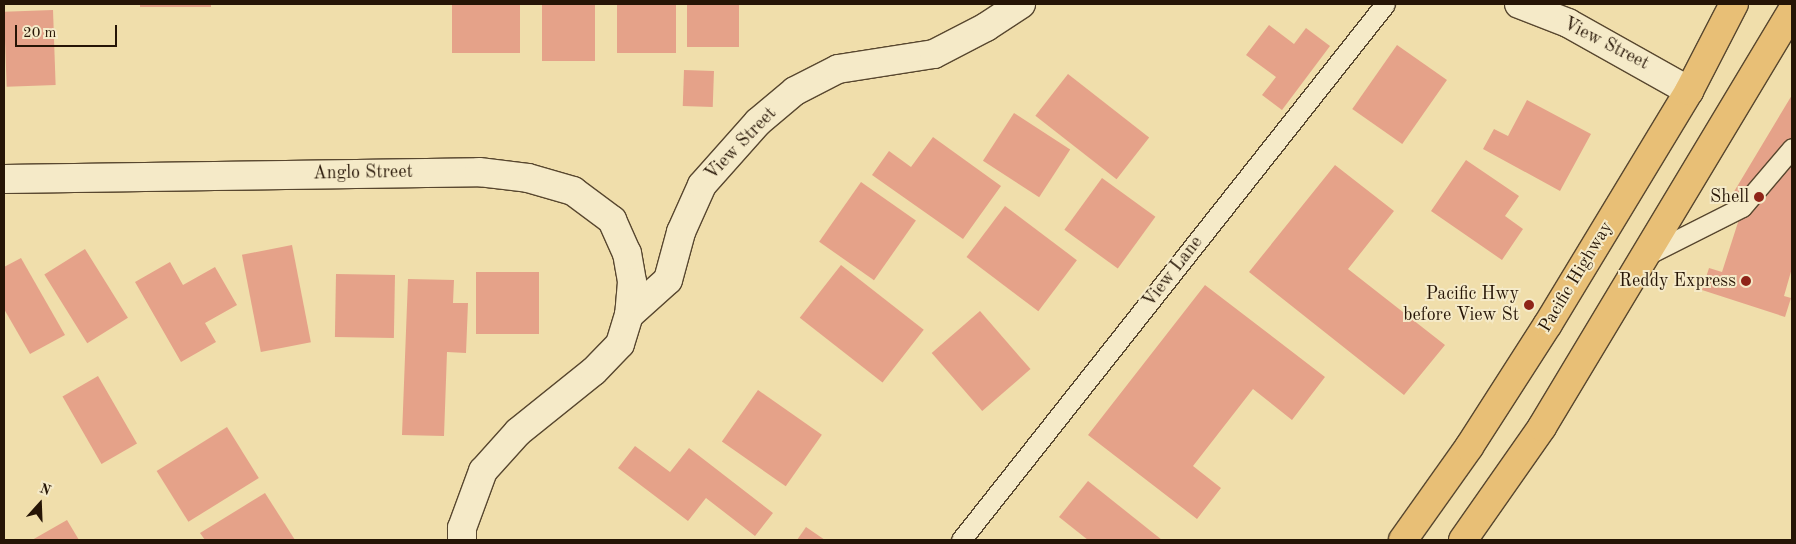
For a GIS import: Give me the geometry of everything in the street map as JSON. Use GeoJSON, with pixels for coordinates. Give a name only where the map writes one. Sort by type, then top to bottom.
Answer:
{"type":"FeatureCollection","features":[{"type":"Feature","properties":{"kind":"highway","name":"Pacific Highway"},"geometry":{"type":"LineString","coordinates":[[1403,540],[1518,372],[1689,91],[1734,4]]}},
{"type":"Feature","properties":{"kind":"highway"},"geometry":{"type":"LineString","coordinates":[[1463,540],[1542,426],[1792,11]]}},
{"type":"Feature","properties":{"kind":"street","name":"View Street"},"geometry":{"type":"LineString","coordinates":[[462,540],[462,528],[483,471],[518,432],[594,371],[620,344],[630,314],[668,280],[681,232],[702,185],[724,157],[758,122],[804,87],[838,69],[934,54],[986,27],[1021,4]]}},
{"type":"Feature","properties":{"kind":"street","name":"View Street"},"geometry":{"type":"LineString","coordinates":[[1519,4],[1576,28],[1689,91]]}},
{"type":"Feature","properties":{"kind":"street","name":"Anglo Street"},"geometry":{"type":"LineString","coordinates":[[4,179],[478,172],[528,178],[573,191],[612,220],[627,253],[632,282],[630,314]]}},
{"type":"Feature","properties":{"kind":"lane","name":"View Lane"},"geometry":{"type":"LineString","coordinates":[[961,540],[1385,4]]}},
{"type":"Feature","properties":{"kind":"lane"},"geometry":{"type":"LineString","coordinates":[[1643,256],[1742,207],[1792,148]]}},
{"type":"Feature","properties":{"kind":"building"},"geometry":{"type":"Polygon","coordinates":[[[140,4],[211,4],[211,7],[140,7],[140,4]]]}},
{"type":"Feature","properties":{"kind":"building"},"geometry":{"type":"Polygon","coordinates":[[[452,4],[520,4],[520,53],[452,53],[452,4]]]}},
{"type":"Feature","properties":{"kind":"building"},"geometry":{"type":"Polygon","coordinates":[[[542,4],[595,4],[595,61],[542,61],[542,4]]]}},
{"type":"Feature","properties":{"kind":"building"},"geometry":{"type":"Polygon","coordinates":[[[617,4],[676,4],[676,53],[617,53],[617,4]]]}},
{"type":"Feature","properties":{"kind":"building"},"geometry":{"type":"Polygon","coordinates":[[[687,4],[739,4],[739,47],[687,47],[687,4]]]}},
{"type":"Feature","properties":{"kind":"building"},"geometry":{"type":"Polygon","coordinates":[[[53,10],[56,85],[7,87],[4,12],[53,10]]]}},
{"type":"Feature","properties":{"kind":"building"},"geometry":{"type":"Polygon","coordinates":[[[1269,25],[1294,44],[1306,28],[1330,46],[1282,110],[1262,95],[1276,77],[1246,55],[1269,25]]]}},
{"type":"Feature","properties":{"kind":"building"},"geometry":{"type":"Polygon","coordinates":[[[1397,45],[1447,80],[1402,144],[1352,109],[1397,45]]]}},
{"type":"Feature","properties":{"kind":"building"},"geometry":{"type":"Polygon","coordinates":[[[684,70],[714,71],[713,107],[683,106],[684,70]]]}},
{"type":"Feature","properties":{"kind":"building"},"geometry":{"type":"Polygon","coordinates":[[[1068,74],[1149,137],[1117,179],[1035,116],[1068,74]]]}},
{"type":"Feature","properties":{"kind":"building","name":"Shell"},"geometry":{"type":"Polygon","coordinates":[[[1792,95],[1792,268],[1784,296],[1791,298],[1785,317],[1702,290],[1709,268],[1722,272],[1741,213],[1726,205],[1792,95]]]}},
{"type":"Feature","properties":{"kind":"building"},"geometry":{"type":"Polygon","coordinates":[[[1527,100],[1591,134],[1560,191],[1483,149],[1494,129],[1508,136],[1527,100]]]}},
{"type":"Feature","properties":{"kind":"building"},"geometry":{"type":"Polygon","coordinates":[[[1014,113],[1070,149],[1039,197],[983,161],[1014,113]]]}},
{"type":"Feature","properties":{"kind":"building"},"geometry":{"type":"Polygon","coordinates":[[[933,137],[1001,186],[963,239],[872,175],[889,151],[911,167],[933,137]]]}},
{"type":"Feature","properties":{"kind":"building"},"geometry":{"type":"Polygon","coordinates":[[[1466,160],[1519,196],[1505,216],[1523,229],[1502,260],[1431,211],[1466,160]]]}},
{"type":"Feature","properties":{"kind":"building"},"geometry":{"type":"Polygon","coordinates":[[[1335,165],[1394,211],[1348,269],[1445,345],[1404,395],[1249,272],[1335,165]]]}},
{"type":"Feature","properties":{"kind":"building"},"geometry":{"type":"Polygon","coordinates":[[[1102,178],[1155,217],[1118,269],[1064,230],[1102,178]]]}},
{"type":"Feature","properties":{"kind":"building"},"geometry":{"type":"Polygon","coordinates":[[[861,182],[916,220],[874,280],[819,242],[861,182]]]}},
{"type":"Feature","properties":{"kind":"building"},"geometry":{"type":"Polygon","coordinates":[[[1005,206],[1077,260],[1038,311],[966,257],[1005,206]]]}},
{"type":"Feature","properties":{"kind":"building"},"geometry":{"type":"Polygon","coordinates":[[[292,245],[311,342],[261,352],[242,255],[292,245]]]}},
{"type":"Feature","properties":{"kind":"building"},"geometry":{"type":"Polygon","coordinates":[[[85,249],[128,318],[87,343],[44,274],[85,249]]]}},
{"type":"Feature","properties":{"kind":"building"},"geometry":{"type":"Polygon","coordinates":[[[21,258],[65,335],[30,354],[4,309],[4,267],[21,258]]]}},
{"type":"Feature","properties":{"kind":"building"},"geometry":{"type":"Polygon","coordinates":[[[170,262],[183,285],[215,267],[237,305],[205,323],[216,342],[181,362],[135,282],[170,262]]]}},
{"type":"Feature","properties":{"kind":"building"},"geometry":{"type":"Polygon","coordinates":[[[841,265],[924,330],[882,382],[800,318],[841,265]]]}},
{"type":"Feature","properties":{"kind":"building"},"geometry":{"type":"Polygon","coordinates":[[[476,272],[539,272],[539,334],[476,334],[476,272]]]}},
{"type":"Feature","properties":{"kind":"building"},"geometry":{"type":"Polygon","coordinates":[[[336,274],[395,275],[394,338],[335,337],[336,274]]]}},
{"type":"Feature","properties":{"kind":"building"},"geometry":{"type":"Polygon","coordinates":[[[408,279],[454,280],[453,303],[468,303],[466,353],[447,352],[444,436],[402,435],[408,279]]]}},
{"type":"Feature","properties":{"kind":"building"},"geometry":{"type":"Polygon","coordinates":[[[1205,285],[1325,377],[1292,420],[1253,389],[1193,466],[1221,488],[1197,519],[1088,435],[1205,285]]]}},
{"type":"Feature","properties":{"kind":"building"},"geometry":{"type":"Polygon","coordinates":[[[980,311],[1031,369],[982,411],[932,353],[980,311]]]}},
{"type":"Feature","properties":{"kind":"building"},"geometry":{"type":"Polygon","coordinates":[[[98,376],[137,444],[101,464],[62,397],[98,376]]]}},
{"type":"Feature","properties":{"kind":"building"},"geometry":{"type":"Polygon","coordinates":[[[758,390],[822,435],[786,486],[722,442],[758,390]]]}},
{"type":"Feature","properties":{"kind":"building"},"geometry":{"type":"Polygon","coordinates":[[[227,427],[259,478],[188,522],[157,471],[227,427]]]}},
{"type":"Feature","properties":{"kind":"building"},"geometry":{"type":"Polygon","coordinates":[[[635,446],[670,472],[689,448],[773,513],[755,536],[706,498],[688,521],[618,468],[635,446]]]}},
{"type":"Feature","properties":{"kind":"building"},"geometry":{"type":"Polygon","coordinates":[[[1088,481],[1162,540],[1088,540],[1059,517],[1088,481]]]}},
{"type":"Feature","properties":{"kind":"building"},"geometry":{"type":"Polygon","coordinates":[[[265,493],[295,540],[205,540],[200,533],[265,493]]]}},
{"type":"Feature","properties":{"kind":"building"},"geometry":{"type":"Polygon","coordinates":[[[67,520],[79,540],[32,540],[67,520]]]}},
{"type":"Feature","properties":{"kind":"building"},"geometry":{"type":"Polygon","coordinates":[[[806,527],[825,540],[797,540],[806,527]]]}},
{"type":"Feature","properties":{"kind":"place","name":"Shell"},"geometry":{"type":"Point","coordinates":[1759,197]}},
{"type":"Feature","properties":{"kind":"place","name":"Reddy Express"},"geometry":{"type":"Point","coordinates":[1746,281]}},
{"type":"Feature","properties":{"kind":"place","name":"Pacific Hwy before View St"},"geometry":{"type":"Point","coordinates":[1529,305]}}]}
